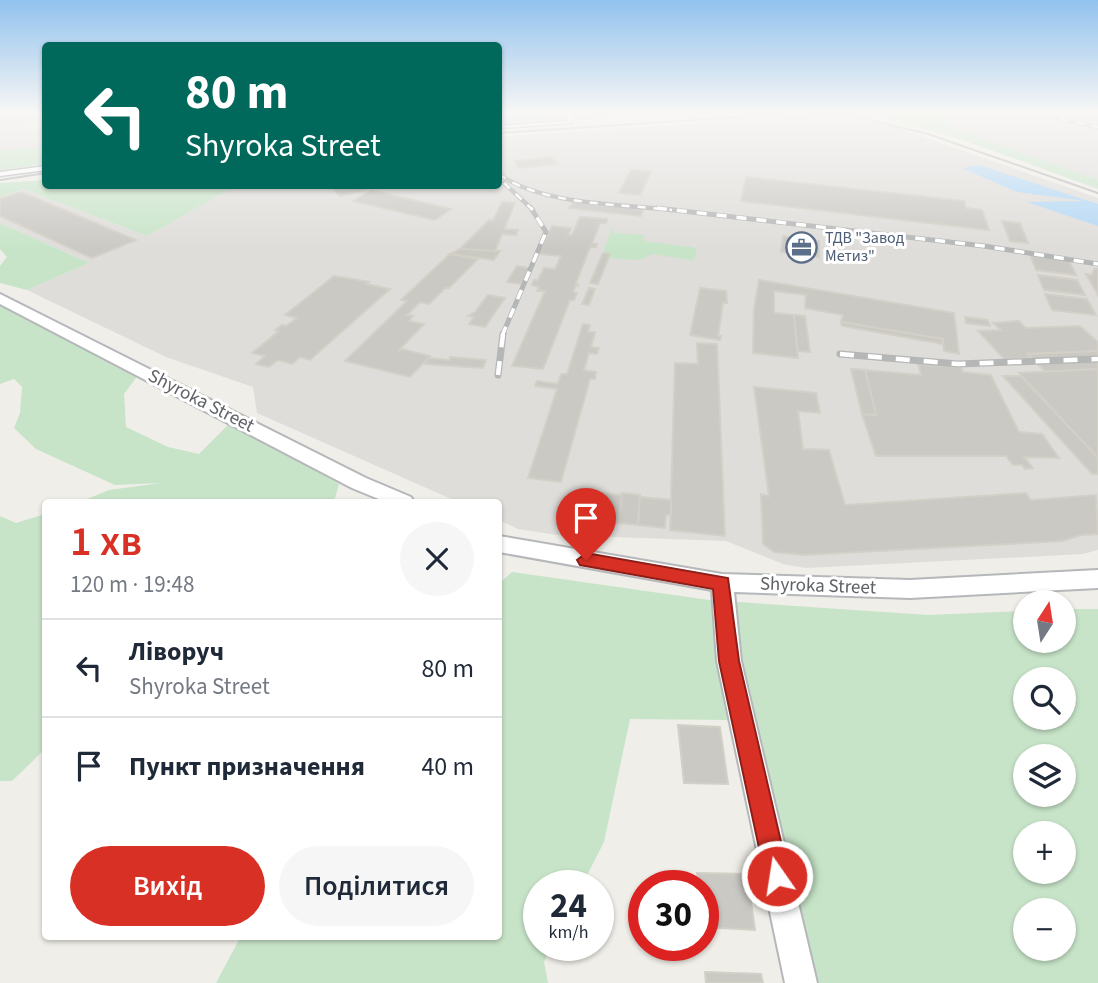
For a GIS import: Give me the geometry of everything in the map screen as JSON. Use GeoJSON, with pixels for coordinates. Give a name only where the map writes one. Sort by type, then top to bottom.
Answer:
{"type":"FeatureCollection","features":[{"type":"Feature","properties":{"kind":"street","name":"Shyroka Street"},"geometry":{"type":"LineString","coordinates":[[0,298],[359,483],[397,499]]}},
{"type":"Feature","properties":{"kind":"street","name":"Shyroka Street"},"geometry":{"type":"LineString","coordinates":[[502,545],[722,583],[910,589],[1098,579]]}},
{"type":"Feature","properties":{"kind":"street"},"geometry":{"type":"LineString","coordinates":[[722,583],[729,661],[801,983]]}},
{"type":"Feature","properties":{"kind":"lane"},"geometry":{"type":"LineString","coordinates":[[0,174],[42,169]]}},
{"type":"Feature","properties":{"kind":"shaded area"},"geometry":{"type":"Polygon","coordinates":[[[502,158],[983,158],[1098,198],[1098,550],[1083,554],[806,568],[783,564],[726,541],[557,535],[518,529],[502,521],[502,499],[451,499],[257,413],[253,387],[166,357],[27,290],[89,263],[0,223],[0,197],[24,189],[147,236],[231,189],[502,189],[502,158]]]}},
{"type":"Feature","properties":{"kind":"shaded area"},"geometry":{"type":"Polygon","coordinates":[[[1030,158],[1098,158],[1098,180],[1030,158]]]}},
{"type":"Feature","properties":{"kind":"green space"},"geometry":{"type":"Polygon","coordinates":[[[0,158],[42,158],[42,164],[0,170],[0,158]]]}},
{"type":"Feature","properties":{"kind":"green space"},"geometry":{"type":"Polygon","coordinates":[[[1013,158],[1037,158],[1098,180],[1098,189],[1013,158]]]}},
{"type":"Feature","properties":{"kind":"green space"},"geometry":{"type":"Polygon","coordinates":[[[42,180],[42,189],[231,189],[147,236],[24,189],[0,197],[0,183],[42,180]]]}},
{"type":"Feature","properties":{"kind":"green space"},"geometry":{"type":"Polygon","coordinates":[[[0,223],[89,263],[27,290],[0,283],[0,266],[7,257],[0,249],[0,223]]]}},
{"type":"Feature","properties":{"kind":"green space"},"geometry":{"type":"Polygon","coordinates":[[[613,225],[614,233],[645,235],[643,241],[697,249],[694,261],[653,254],[639,260],[608,258],[610,254],[603,253],[613,225]]]}},
{"type":"Feature","properties":{"kind":"green space"},"geometry":{"type":"Polygon","coordinates":[[[0,303],[138,375],[124,394],[126,427],[168,447],[199,454],[231,422],[339,484],[335,498],[87,499],[109,490],[161,483],[115,485],[36,449],[14,428],[20,413],[22,387],[14,379],[0,384],[0,303]]]}},
{"type":"Feature","properties":{"kind":"green space"},"geometry":{"type":"Polygon","coordinates":[[[42,515],[42,752],[12,781],[0,781],[0,516],[16,523],[42,515]]]}},
{"type":"Feature","properties":{"kind":"green space"},"geometry":{"type":"Polygon","coordinates":[[[512,572],[716,601],[730,720],[630,719],[604,842],[590,870],[523,870],[523,961],[544,961],[548,983],[216,983],[239,940],[502,940],[502,581],[512,572]]]}},
{"type":"Feature","properties":{"kind":"green space"},"geometry":{"type":"Polygon","coordinates":[[[738,602],[928,615],[1013,611],[1013,653],[1076,653],[1076,609],[1098,609],[1098,983],[810,983],[726,606],[738,602]]]}},
{"type":"Feature","properties":{"kind":"water"},"geometry":{"type":"Polygon","coordinates":[[[979,165],[1098,204],[1098,226],[1027,202],[1085,201],[1017,192],[962,168],[979,165]]]}},
{"type":"Feature","properties":{"kind":"building"},"geometry":{"type":"Polygon","coordinates":[[[552,158],[557,164],[519,168],[515,161],[552,158]]]}},
{"type":"Feature","properties":{"kind":"building"},"geometry":{"type":"Polygon","coordinates":[[[631,170],[651,172],[640,195],[619,193],[631,170]]]}},
{"type":"Feature","properties":{"kind":"building"},"geometry":{"type":"Polygon","coordinates":[[[746,177],[964,201],[966,208],[982,210],[989,230],[741,201],[746,177]]]}},
{"type":"Feature","properties":{"kind":"building"},"geometry":{"type":"Polygon","coordinates":[[[333,189],[366,190],[340,196],[333,189]]]}},
{"type":"Feature","properties":{"kind":"building"},"geometry":{"type":"Polygon","coordinates":[[[371,190],[451,209],[435,220],[354,201],[371,190]]]}},
{"type":"Feature","properties":{"kind":"building"},"geometry":{"type":"Polygon","coordinates":[[[21,192],[136,240],[92,258],[0,216],[0,199],[21,192]]]}},
{"type":"Feature","properties":{"kind":"building"},"geometry":{"type":"Polygon","coordinates":[[[574,200],[644,208],[641,216],[569,208],[574,200]]]}},
{"type":"Feature","properties":{"kind":"building"},"geometry":{"type":"Polygon","coordinates":[[[502,202],[515,203],[504,229],[518,230],[516,235],[502,234],[495,251],[460,249],[489,220],[493,221],[502,202]]]}},
{"type":"Feature","properties":{"kind":"building"},"geometry":{"type":"Polygon","coordinates":[[[580,217],[607,219],[606,223],[600,223],[592,244],[597,244],[596,247],[590,247],[576,283],[579,286],[576,285],[573,292],[577,293],[574,300],[570,300],[543,369],[512,366],[545,291],[537,291],[539,287],[532,285],[534,280],[538,280],[544,268],[555,269],[561,256],[539,254],[552,226],[571,228],[568,235],[572,235],[580,217]]]}},
{"type":"Feature","properties":{"kind":"building"},"geometry":{"type":"Polygon","coordinates":[[[1002,221],[1020,223],[1028,243],[1010,241],[1002,221]]]}},
{"type":"Feature","properties":{"kind":"building"},"geometry":{"type":"Polygon","coordinates":[[[783,236],[819,241],[819,257],[781,252],[783,236]]]}},
{"type":"Feature","properties":{"kind":"building"},"geometry":{"type":"Polygon","coordinates":[[[460,249],[500,251],[494,260],[450,254],[460,249]]]}},
{"type":"Feature","properties":{"kind":"building"},"geometry":{"type":"Polygon","coordinates":[[[603,253],[610,254],[598,284],[590,283],[603,253]]]}},
{"type":"Feature","properties":{"kind":"building"},"geometry":{"type":"Polygon","coordinates":[[[450,254],[478,259],[429,304],[420,302],[407,315],[413,316],[409,321],[424,324],[398,351],[402,349],[430,356],[410,377],[345,361],[407,301],[401,300],[450,254]]]}},
{"type":"Feature","properties":{"kind":"building"},"geometry":{"type":"Polygon","coordinates":[[[1030,254],[1068,259],[1076,275],[1036,270],[1030,254]]]}},
{"type":"Feature","properties":{"kind":"building"},"geometry":{"type":"Polygon","coordinates":[[[517,266],[530,268],[521,284],[507,282],[517,266]]]}},
{"type":"Feature","properties":{"kind":"building"},"geometry":{"type":"Polygon","coordinates":[[[1094,269],[1098,269],[1098,295],[1086,274],[1092,275],[1094,269]]]}},
{"type":"Feature","properties":{"kind":"building"},"geometry":{"type":"Polygon","coordinates":[[[1038,275],[1077,280],[1085,295],[1044,290],[1038,275]]]}},
{"type":"Feature","properties":{"kind":"building"},"geometry":{"type":"Polygon","coordinates":[[[334,276],[390,289],[310,360],[300,357],[292,364],[278,360],[269,367],[256,364],[265,356],[252,353],[279,331],[275,330],[297,318],[285,315],[334,276]]]}},
{"type":"Feature","properties":{"kind":"building"},"geometry":{"type":"Polygon","coordinates":[[[759,280],[954,313],[959,354],[944,351],[943,339],[841,322],[843,315],[805,308],[806,295],[774,291],[774,313],[794,315],[798,358],[753,353],[754,309],[759,280]]]}},
{"type":"Feature","properties":{"kind":"building"},"geometry":{"type":"Polygon","coordinates":[[[589,288],[595,289],[589,305],[582,304],[589,288]]]}},
{"type":"Feature","properties":{"kind":"building"},"geometry":{"type":"Polygon","coordinates":[[[700,288],[726,291],[727,303],[723,303],[718,336],[721,336],[720,340],[690,335],[700,288]]]}},
{"type":"Feature","properties":{"kind":"building"},"geometry":{"type":"Polygon","coordinates":[[[1045,294],[1087,299],[1096,315],[1052,310],[1045,294]]]}},
{"type":"Feature","properties":{"kind":"building"},"geometry":{"type":"Polygon","coordinates":[[[488,295],[505,298],[485,327],[469,324],[474,317],[468,316],[475,312],[488,295]]]}},
{"type":"Feature","properties":{"kind":"building"},"geometry":{"type":"Polygon","coordinates":[[[794,315],[805,316],[810,352],[798,351],[794,315]]]}},
{"type":"Feature","properties":{"kind":"building"},"geometry":{"type":"Polygon","coordinates":[[[965,317],[988,320],[990,326],[966,323],[965,317]]]}},
{"type":"Feature","properties":{"kind":"building"},"geometry":{"type":"Polygon","coordinates":[[[1019,321],[1026,328],[1080,326],[1098,342],[1098,351],[1028,354],[1032,358],[1004,359],[978,331],[1001,330],[993,323],[1019,321]]]}},
{"type":"Feature","properties":{"kind":"building"},"geometry":{"type":"Polygon","coordinates":[[[841,322],[943,339],[943,344],[842,326],[841,322]]]}},
{"type":"Feature","properties":{"kind":"building"},"geometry":{"type":"Polygon","coordinates":[[[583,324],[590,325],[588,332],[595,332],[591,347],[599,348],[597,354],[589,353],[584,370],[596,372],[595,379],[590,379],[561,482],[528,478],[557,389],[535,386],[537,381],[558,384],[561,374],[567,374],[583,324]]]}},
{"type":"Feature","properties":{"kind":"building"},"geometry":{"type":"Polygon","coordinates":[[[697,343],[717,344],[725,536],[670,530],[675,363],[698,364],[697,343]]]}},
{"type":"Feature","properties":{"kind":"building"},"geometry":{"type":"Polygon","coordinates":[[[1098,351],[1098,369],[1045,372],[1028,354],[1098,351]]]}},
{"type":"Feature","properties":{"kind":"building"},"geometry":{"type":"Polygon","coordinates":[[[450,357],[486,360],[483,368],[425,364],[428,358],[450,360],[450,357]]]}},
{"type":"Feature","properties":{"kind":"building"},"geometry":{"type":"Polygon","coordinates":[[[918,364],[961,367],[963,372],[991,375],[1019,432],[1042,434],[1059,458],[1024,457],[1033,468],[1025,469],[1022,465],[1013,465],[1006,456],[876,456],[862,414],[876,415],[865,370],[921,375],[918,364]]]}},
{"type":"Feature","properties":{"kind":"building"},"geometry":{"type":"Polygon","coordinates":[[[851,369],[865,370],[876,415],[862,414],[851,369]]]}},
{"type":"Feature","properties":{"kind":"building"},"geometry":{"type":"Polygon","coordinates":[[[1098,369],[1098,458],[1019,373],[1098,369]]]}},
{"type":"Feature","properties":{"kind":"building"},"geometry":{"type":"Polygon","coordinates":[[[1003,376],[1021,376],[1098,458],[1098,474],[1092,474],[1003,376]]]}},
{"type":"Feature","properties":{"kind":"building"},"geometry":{"type":"Polygon","coordinates":[[[754,387],[816,393],[820,413],[798,411],[803,449],[829,450],[845,505],[1026,493],[1031,500],[1096,495],[1098,534],[1081,535],[1062,541],[804,555],[774,552],[763,544],[761,494],[769,496],[754,387]]]}},
{"type":"Feature","properties":{"kind":"building"},"geometry":{"type":"Polygon","coordinates":[[[591,492],[622,495],[619,523],[587,520],[591,492]]]}},
{"type":"Feature","properties":{"kind":"building"},"geometry":{"type":"Polygon","coordinates":[[[622,493],[640,495],[638,525],[619,523],[622,493]]]}},
{"type":"Feature","properties":{"kind":"building"},"geometry":{"type":"Polygon","coordinates":[[[640,497],[671,500],[671,515],[666,515],[665,528],[638,525],[640,497]]]}},
{"type":"Feature","properties":{"kind":"building"},"geometry":{"type":"Polygon","coordinates":[[[678,725],[720,727],[728,784],[684,783],[678,725]]]}},
{"type":"Feature","properties":{"kind":"building"},"geometry":{"type":"Polygon","coordinates":[[[719,873],[747,874],[755,930],[719,928],[719,873]]]}},
{"type":"Feature","properties":{"kind":"building"},"geometry":{"type":"Polygon","coordinates":[[[705,972],[761,974],[763,983],[706,983],[705,972]]]}},
{"type":"Feature","properties":{"kind":"tram line"},"geometry":{"type":"LineString","coordinates":[[997,158],[1098,193]]}},
{"type":"Feature","properties":{"kind":"tram line"},"geometry":{"type":"LineString","coordinates":[[0,180],[42,174]]}},
{"type":"Feature","properties":{"kind":"railway"},"geometry":{"type":"LineString","coordinates":[[502,176],[536,192],[558,197],[672,210]]}},
{"type":"Feature","properties":{"kind":"railway"},"geometry":{"type":"LineString","coordinates":[[504,183],[531,208]]}},
{"type":"Feature","properties":{"kind":"railway"},"geometry":{"type":"LineString","coordinates":[[502,336],[546,232],[531,208]]}},
{"type":"Feature","properties":{"kind":"railway"},"geometry":{"type":"LineString","coordinates":[[657,208],[984,246],[1098,264]]}},
{"type":"Feature","properties":{"kind":"railway"},"geometry":{"type":"LineString","coordinates":[[498,375],[503,334]]}},
{"type":"Feature","properties":{"kind":"railway"},"geometry":{"type":"LineString","coordinates":[[840,354],[958,364],[1098,359]]}},
{"type":"Feature","properties":{"kind":"place","name":"ТДВ \"Завод Метиз\""},"geometry":{"type":"Point","coordinates":[802,247]}},
{"type":"Feature","properties":{"kind":"route"},"geometry":{"type":"LineString","coordinates":[[586,560],[722,583],[729,661],[777,876]]}}]}
